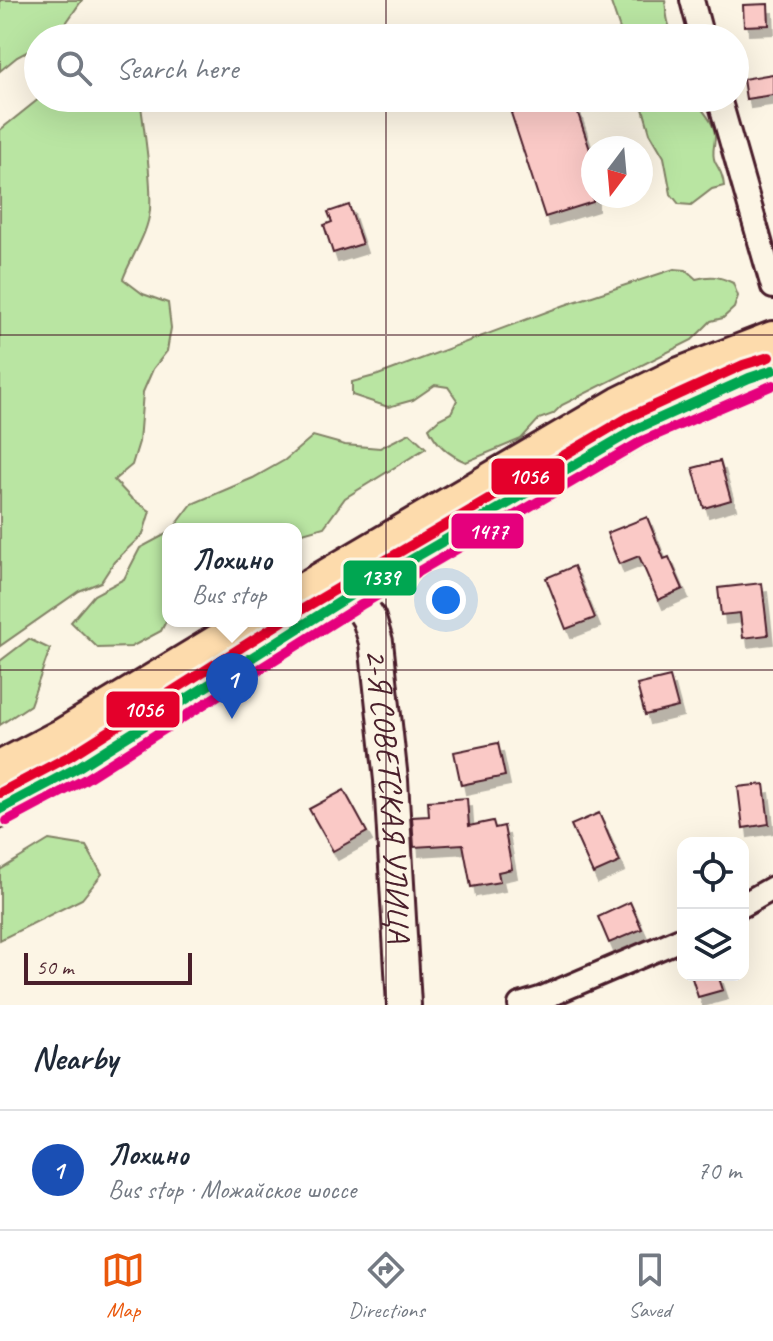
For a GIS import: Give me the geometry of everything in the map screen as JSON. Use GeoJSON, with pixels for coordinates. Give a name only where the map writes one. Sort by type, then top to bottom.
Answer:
{"type":"FeatureCollection","features":[{"type":"Feature","properties":{"kind":"main road"},"geometry":{"type":"LineString","coordinates":[[302,612],[621,405],[680,376],[773,340]]}},
{"type":"Feature","properties":{"kind":"main road"},"geometry":{"type":"LineString","coordinates":[[302,594],[346,581],[636,429],[773,370]]}},
{"type":"Feature","properties":{"kind":"main road"},"geometry":{"type":"LineString","coordinates":[[0,770],[65,736],[245,627]]}},
{"type":"Feature","properties":{"kind":"main road"},"geometry":{"type":"LineString","coordinates":[[0,809],[77,768],[280,627]]}},
{"type":"Feature","properties":{"kind":"street"},"geometry":{"type":"LineString","coordinates":[[692,0],[698,24]]}},
{"type":"Feature","properties":{"kind":"street"},"geometry":{"type":"LineString","coordinates":[[723,112],[773,287]]}},
{"type":"Feature","properties":{"kind":"street","name":"2-Я СОВЕТСКАЯ УЛИЦА"},"geometry":{"type":"LineString","coordinates":[[346,581],[369,619],[376,642],[383,690],[404,1005]]}},
{"type":"Feature","properties":{"kind":"street"},"geometry":{"type":"LineString","coordinates":[[749,902],[773,888]]}},
{"type":"Feature","properties":{"kind":"street"},"geometry":{"type":"LineString","coordinates":[[520,1005],[677,941]]}},
{"type":"Feature","properties":{"kind":"green space"},"geometry":{"type":"Polygon","coordinates":[[[0,0],[82,0],[65,24],[24,24],[24,53],[0,71],[0,0]]]}},
{"type":"Feature","properties":{"kind":"green space"},"geometry":{"type":"Polygon","coordinates":[[[610,0],[665,0],[669,24],[618,24],[610,0]]]}},
{"type":"Feature","properties":{"kind":"green space"},"geometry":{"type":"Polygon","coordinates":[[[24,111],[142,112],[149,169],[149,219],[123,279],[143,294],[168,303],[171,328],[167,351],[153,369],[143,392],[139,442],[132,465],[114,480],[131,498],[150,511],[143,534],[114,562],[101,582],[79,591],[0,646],[0,130],[24,111]]]}},
{"type":"Feature","properties":{"kind":"green space"},"geometry":{"type":"Polygon","coordinates":[[[644,112],[704,112],[715,131],[714,159],[724,186],[712,189],[691,205],[679,204],[671,194],[664,157],[652,136],[644,112]]]}},
{"type":"Feature","properties":{"kind":"green space"},"geometry":{"type":"Polygon","coordinates":[[[674,269],[686,270],[696,279],[715,277],[733,283],[738,296],[734,308],[723,318],[711,321],[692,340],[539,419],[521,439],[466,462],[444,448],[429,428],[451,413],[457,400],[448,387],[435,385],[413,400],[388,407],[352,395],[352,382],[674,269]]]}},
{"type":"Feature","properties":{"kind":"green space"},"geometry":{"type":"Polygon","coordinates":[[[410,433],[426,448],[345,498],[324,527],[302,533],[302,523],[178,523],[192,504],[253,478],[285,460],[313,436],[345,445],[380,448],[410,433]]]}},
{"type":"Feature","properties":{"kind":"green space"},"geometry":{"type":"Polygon","coordinates":[[[162,536],[163,627],[131,647],[98,648],[71,622],[94,595],[124,579],[140,548],[162,536]]]}},
{"type":"Feature","properties":{"kind":"green space"},"geometry":{"type":"Polygon","coordinates":[[[29,639],[50,649],[30,705],[0,725],[0,661],[29,639]]]}},
{"type":"Feature","properties":{"kind":"green space"},"geometry":{"type":"Polygon","coordinates":[[[49,840],[86,846],[102,874],[82,899],[0,940],[0,870],[49,840]]]}},
{"type":"Feature","properties":{"kind":"building"},"geometry":{"type":"Polygon","coordinates":[[[768,4],[769,25],[744,24],[743,5],[768,4]]]}},
{"type":"Feature","properties":{"kind":"building"},"geometry":{"type":"Polygon","coordinates":[[[773,74],[773,95],[749,99],[749,78],[773,74]]]}},
{"type":"Feature","properties":{"kind":"building"},"geometry":{"type":"Polygon","coordinates":[[[578,112],[585,136],[581,136],[581,206],[545,217],[511,113],[578,112]]]}},
{"type":"Feature","properties":{"kind":"building"},"geometry":{"type":"Polygon","coordinates":[[[349,205],[362,244],[333,253],[324,225],[332,222],[328,212],[349,205]]]}},
{"type":"Feature","properties":{"kind":"building"},"geometry":{"type":"Polygon","coordinates":[[[720,461],[731,500],[704,508],[693,468],[720,461]]]}},
{"type":"Feature","properties":{"kind":"building"},"geometry":{"type":"Polygon","coordinates":[[[647,517],[664,559],[669,557],[683,589],[658,600],[639,556],[619,564],[607,533],[647,517]]]}},
{"type":"Feature","properties":{"kind":"building"},"geometry":{"type":"Polygon","coordinates":[[[574,566],[595,618],[566,629],[546,578],[574,566]]]}},
{"type":"Feature","properties":{"kind":"building"},"geometry":{"type":"Polygon","coordinates":[[[762,583],[768,635],[743,638],[740,613],[721,615],[718,588],[762,583]]]}},
{"type":"Feature","properties":{"kind":"building"},"geometry":{"type":"Polygon","coordinates":[[[670,677],[678,707],[645,715],[637,685],[670,677]]]}},
{"type":"Feature","properties":{"kind":"building"},"geometry":{"type":"Polygon","coordinates":[[[498,743],[505,776],[461,785],[454,752],[498,743]]]}},
{"type":"Feature","properties":{"kind":"building"},"geometry":{"type":"Polygon","coordinates":[[[764,784],[769,824],[743,828],[738,787],[764,784]]]}},
{"type":"Feature","properties":{"kind":"building"},"geometry":{"type":"Polygon","coordinates":[[[344,790],[367,832],[333,851],[309,809],[344,790]]]}},
{"type":"Feature","properties":{"kind":"building"},"geometry":{"type":"Polygon","coordinates":[[[467,798],[469,826],[493,821],[495,828],[504,826],[512,869],[498,872],[500,882],[471,887],[463,844],[414,847],[412,817],[429,816],[428,801],[467,798]]]}},
{"type":"Feature","properties":{"kind":"building"},"geometry":{"type":"Polygon","coordinates":[[[599,813],[620,862],[593,874],[571,825],[599,813]]]}},
{"type":"Feature","properties":{"kind":"building"},"geometry":{"type":"Polygon","coordinates":[[[630,902],[642,929],[609,943],[598,917],[630,902]]]}},
{"type":"Feature","properties":{"kind":"building"},"geometry":{"type":"Polygon","coordinates":[[[693,981],[720,981],[723,990],[698,997],[693,981]]]}},
{"type":"Feature","properties":{"kind":"transit line","name":"1056"},"geometry":{"type":"LineString","coordinates":[[302,609],[629,417],[743,365],[769,357]]}},
{"type":"Feature","properties":{"kind":"transit line","name":"1339"},"geometry":{"type":"LineString","coordinates":[[302,626],[636,429],[773,370]]}},
{"type":"Feature","properties":{"kind":"transit line","name":"1477"},"geometry":{"type":"LineString","coordinates":[[7,821],[84,780],[361,605],[642,441],[773,385]]}},
{"type":"Feature","properties":{"kind":"transit line","name":"1056"},"geometry":{"type":"LineString","coordinates":[[0,793],[70,756],[274,627]]}},
{"type":"Feature","properties":{"kind":"transit line","name":"1339"},"geometry":{"type":"LineString","coordinates":[[0,809],[77,768],[300,627]]}},
{"type":"Feature","properties":{"kind":"place","name":"Лохино"},"geometry":{"type":"Point","coordinates":[232,719]}}]}
